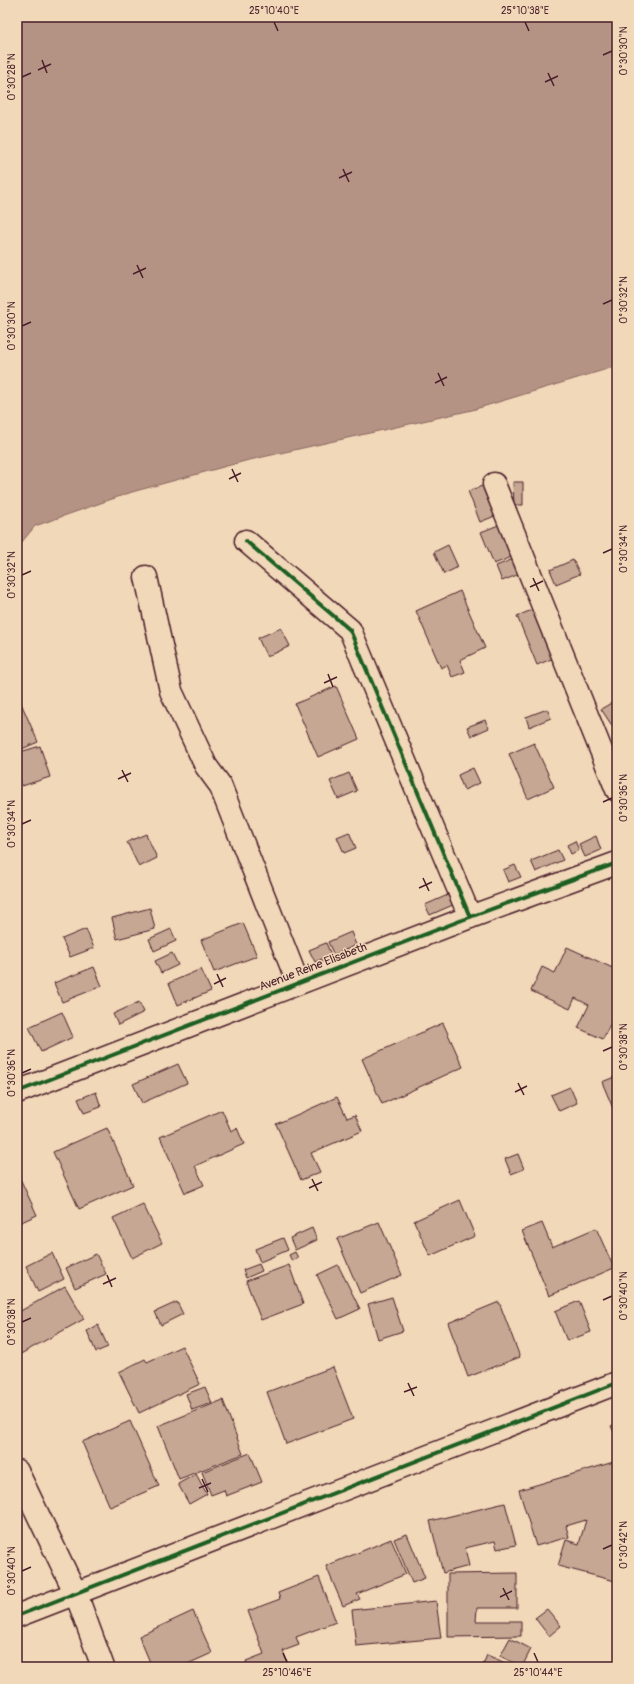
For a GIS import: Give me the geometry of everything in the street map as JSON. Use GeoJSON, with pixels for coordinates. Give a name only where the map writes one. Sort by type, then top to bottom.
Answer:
{"type":"FeatureCollection","features":[{"type":"Feature","properties":{"kind":"street"},"geometry":{"type":"LineString","coordinates":[[494,484],[617,790]]}},
{"type":"Feature","properties":{"kind":"street"},"geometry":{"type":"LineString","coordinates":[[246,541],[350,630],[470,917]]}},
{"type":"Feature","properties":{"kind":"street"},"geometry":{"type":"LineString","coordinates":[[146,577],[171,692],[206,766],[220,785],[298,983]]}},
{"type":"Feature","properties":{"kind":"street","name":"Avenue Reine Elisabeth"},"geometry":{"type":"LineString","coordinates":[[17,1092],[470,917],[617,863]]}},
{"type":"Feature","properties":{"kind":"street"},"geometry":{"type":"LineString","coordinates":[[17,1616],[617,1383]]}},
{"type":"Feature","properties":{"kind":"street"},"geometry":{"type":"LineString","coordinates":[[17,1471],[76,1594],[103,1667]]}},
{"type":"Feature","properties":{"kind":"shaded area"},"geometry":{"type":"Polygon","coordinates":[[[17,17],[617,17],[617,366],[472,410],[245,461],[132,492],[35,526],[17,548],[17,17]]]}},
{"type":"Feature","properties":{"kind":"building"},"geometry":{"type":"Polygon","coordinates":[[[513,482],[523,482],[523,505],[514,505],[513,482]]]}},
{"type":"Feature","properties":{"kind":"building"},"geometry":{"type":"Polygon","coordinates":[[[488,484],[500,514],[480,522],[468,491],[488,484]]]}},
{"type":"Feature","properties":{"kind":"building"},"geometry":{"type":"Polygon","coordinates":[[[501,524],[514,556],[494,564],[481,532],[501,524]]]}},
{"type":"Feature","properties":{"kind":"building"},"geometry":{"type":"Polygon","coordinates":[[[448,545],[458,567],[444,574],[434,552],[448,545]]]}},
{"type":"Feature","properties":{"kind":"building"},"geometry":{"type":"Polygon","coordinates":[[[516,558],[522,573],[502,581],[496,566],[516,558]]]}},
{"type":"Feature","properties":{"kind":"building"},"geometry":{"type":"Polygon","coordinates":[[[573,560],[580,574],[556,584],[550,570],[573,560]]]}},
{"type":"Feature","properties":{"kind":"building"},"geometry":{"type":"Polygon","coordinates":[[[460,591],[485,648],[460,660],[465,672],[452,677],[447,665],[441,668],[416,611],[460,591]]]}},
{"type":"Feature","properties":{"kind":"building"},"geometry":{"type":"Polygon","coordinates":[[[537,608],[556,657],[537,665],[517,616],[537,608]]]}},
{"type":"Feature","properties":{"kind":"building"},"geometry":{"type":"Polygon","coordinates":[[[281,628],[290,646],[267,657],[258,638],[281,628]]]}},
{"type":"Feature","properties":{"kind":"building"},"geometry":{"type":"Polygon","coordinates":[[[336,686],[359,739],[318,757],[295,704],[336,686]]]}},
{"type":"Feature","properties":{"kind":"building"},"geometry":{"type":"Polygon","coordinates":[[[17,694],[38,742],[17,751],[17,694]]]}},
{"type":"Feature","properties":{"kind":"building"},"geometry":{"type":"Polygon","coordinates":[[[613,702],[617,709],[617,725],[613,727],[601,709],[613,702]]]}},
{"type":"Feature","properties":{"kind":"building"},"geometry":{"type":"Polygon","coordinates":[[[547,709],[551,718],[529,727],[526,717],[547,709]]]}},
{"type":"Feature","properties":{"kind":"building"},"geometry":{"type":"Polygon","coordinates":[[[485,720],[489,728],[471,736],[467,727],[485,720]]]}},
{"type":"Feature","properties":{"kind":"building"},"geometry":{"type":"Polygon","coordinates":[[[534,743],[554,787],[528,799],[509,754],[534,743]]]}},
{"type":"Feature","properties":{"kind":"building"},"geometry":{"type":"Polygon","coordinates":[[[40,746],[50,777],[22,786],[17,769],[17,753],[40,746]]]}},
{"type":"Feature","properties":{"kind":"building"},"geometry":{"type":"Polygon","coordinates":[[[473,768],[480,783],[464,790],[458,775],[473,768]]]}},
{"type":"Feature","properties":{"kind":"building"},"geometry":{"type":"Polygon","coordinates":[[[349,773],[357,791],[338,799],[330,781],[349,773]]]}},
{"type":"Feature","properties":{"kind":"building"},"geometry":{"type":"Polygon","coordinates":[[[349,832],[356,848],[344,853],[337,837],[349,832]]]}},
{"type":"Feature","properties":{"kind":"building"},"geometry":{"type":"Polygon","coordinates":[[[146,834],[157,858],[139,867],[127,842],[146,834]]]}},
{"type":"Feature","properties":{"kind":"building"},"geometry":{"type":"Polygon","coordinates":[[[596,836],[601,850],[585,857],[579,844],[596,836]]]}},
{"type":"Feature","properties":{"kind":"building"},"geometry":{"type":"Polygon","coordinates":[[[575,841],[579,850],[571,854],[567,845],[575,841]]]}},
{"type":"Feature","properties":{"kind":"building"},"geometry":{"type":"Polygon","coordinates":[[[558,850],[563,860],[536,872],[531,861],[558,850]]]}},
{"type":"Feature","properties":{"kind":"building"},"geometry":{"type":"Polygon","coordinates":[[[515,865],[521,877],[508,882],[503,870],[515,865]]]}},
{"type":"Feature","properties":{"kind":"building"},"geometry":{"type":"Polygon","coordinates":[[[450,894],[455,904],[430,915],[425,905],[450,894]]]}},
{"type":"Feature","properties":{"kind":"building"},"geometry":{"type":"Polygon","coordinates":[[[150,908],[155,929],[117,939],[112,918],[150,908]]]}},
{"type":"Feature","properties":{"kind":"building"},"geometry":{"type":"Polygon","coordinates":[[[243,923],[257,956],[214,972],[201,940],[243,923]]]}},
{"type":"Feature","properties":{"kind":"building"},"geometry":{"type":"Polygon","coordinates":[[[86,929],[94,948],[70,957],[62,939],[86,929]]]}},
{"type":"Feature","properties":{"kind":"building"},"geometry":{"type":"Polygon","coordinates":[[[171,929],[176,941],[154,951],[149,939],[171,929]]]}},
{"type":"Feature","properties":{"kind":"building"},"geometry":{"type":"Polygon","coordinates":[[[351,932],[356,945],[334,955],[328,942],[351,932]]]}},
{"type":"Feature","properties":{"kind":"building"},"geometry":{"type":"Polygon","coordinates":[[[326,943],[331,955],[315,962],[309,950],[326,943]]]}},
{"type":"Feature","properties":{"kind":"building"},"geometry":{"type":"Polygon","coordinates":[[[567,947],[617,970],[617,1010],[603,1039],[578,1028],[589,1005],[575,998],[570,1009],[531,991],[542,967],[555,973],[567,947]]]}},
{"type":"Feature","properties":{"kind":"building"},"geometry":{"type":"Polygon","coordinates":[[[172,953],[178,965],[161,973],[155,961],[172,953]]]}},
{"type":"Feature","properties":{"kind":"building"},"geometry":{"type":"Polygon","coordinates":[[[94,967],[102,986],[62,1002],[54,983],[94,967]]]}},
{"type":"Feature","properties":{"kind":"building"},"geometry":{"type":"Polygon","coordinates":[[[201,969],[211,991],[178,1005],[169,983],[201,969]]]}},
{"type":"Feature","properties":{"kind":"building"},"geometry":{"type":"Polygon","coordinates":[[[139,1002],[144,1012],[118,1025],[113,1014],[139,1002]]]}},
{"type":"Feature","properties":{"kind":"building"},"geometry":{"type":"Polygon","coordinates":[[[62,1012],[73,1037],[41,1052],[29,1027],[62,1012]]]}},
{"type":"Feature","properties":{"kind":"building"},"geometry":{"type":"Polygon","coordinates":[[[443,1023],[463,1067],[382,1104],[362,1059],[443,1023]]]}},
{"type":"Feature","properties":{"kind":"building"},"geometry":{"type":"Polygon","coordinates":[[[178,1064],[187,1083],[142,1103],[133,1084],[178,1064]]]}},
{"type":"Feature","properties":{"kind":"building"},"geometry":{"type":"Polygon","coordinates":[[[617,1076],[617,1118],[602,1082],[617,1076]]]}},
{"type":"Feature","properties":{"kind":"building"},"geometry":{"type":"Polygon","coordinates":[[[570,1087],[577,1103],[559,1111],[551,1095],[570,1087]]]}},
{"type":"Feature","properties":{"kind":"building"},"geometry":{"type":"Polygon","coordinates":[[[96,1092],[101,1107],[84,1113],[78,1099],[96,1092]]]}},
{"type":"Feature","properties":{"kind":"building"},"geometry":{"type":"Polygon","coordinates":[[[337,1097],[347,1118],[355,1115],[362,1131],[311,1153],[320,1172],[301,1180],[276,1124],[337,1097]]]}},
{"type":"Feature","properties":{"kind":"building"},"geometry":{"type":"Polygon","coordinates":[[[222,1110],[231,1131],[237,1128],[244,1144],[195,1166],[204,1185],[185,1193],[160,1137],[222,1110]]]}},
{"type":"Feature","properties":{"kind":"building"},"geometry":{"type":"Polygon","coordinates":[[[107,1128],[133,1185],[79,1209],[53,1152],[107,1128]]]}},
{"type":"Feature","properties":{"kind":"building"},"geometry":{"type":"Polygon","coordinates":[[[518,1154],[524,1169],[511,1174],[505,1159],[518,1154]]]}},
{"type":"Feature","properties":{"kind":"building"},"geometry":{"type":"Polygon","coordinates":[[[17,1172],[37,1215],[17,1224],[17,1172]]]}},
{"type":"Feature","properties":{"kind":"building"},"geometry":{"type":"Polygon","coordinates":[[[617,1183],[617,1199],[612,1185],[617,1183]]]}},
{"type":"Feature","properties":{"kind":"building"},"geometry":{"type":"Polygon","coordinates":[[[460,1200],[475,1236],[430,1256],[414,1221],[460,1200]]]}},
{"type":"Feature","properties":{"kind":"building"},"geometry":{"type":"Polygon","coordinates":[[[143,1204],[162,1243],[132,1258],[113,1218],[143,1204]]]}},
{"type":"Feature","properties":{"kind":"building"},"geometry":{"type":"Polygon","coordinates":[[[379,1222],[402,1275],[360,1293],[337,1239],[379,1222]]]}},
{"type":"Feature","properties":{"kind":"building"},"geometry":{"type":"Polygon","coordinates":[[[542,1223],[552,1247],[596,1228],[614,1268],[549,1296],[522,1231],[542,1223]]]}},
{"type":"Feature","properties":{"kind":"building"},"geometry":{"type":"Polygon","coordinates":[[[312,1228],[317,1240],[295,1250],[290,1238],[312,1228]]]}},
{"type":"Feature","properties":{"kind":"building"},"geometry":{"type":"Polygon","coordinates":[[[283,1238],[288,1250],[260,1262],[255,1249],[283,1238]]]}},
{"type":"Feature","properties":{"kind":"building"},"geometry":{"type":"Polygon","coordinates":[[[295,1252],[298,1258],[292,1261],[289,1255],[295,1252]]]}},
{"type":"Feature","properties":{"kind":"building"},"geometry":{"type":"Polygon","coordinates":[[[52,1253],[64,1279],[38,1292],[26,1266],[52,1253]]]}},
{"type":"Feature","properties":{"kind":"building"},"geometry":{"type":"Polygon","coordinates":[[[96,1254],[106,1274],[75,1288],[66,1268],[96,1254]]]}},
{"type":"Feature","properties":{"kind":"building"},"geometry":{"type":"Polygon","coordinates":[[[259,1264],[262,1271],[246,1278],[243,1270],[259,1264]]]}},
{"type":"Feature","properties":{"kind":"building"},"geometry":{"type":"Polygon","coordinates":[[[289,1265],[303,1304],[261,1320],[246,1281],[289,1265]]]}},
{"type":"Feature","properties":{"kind":"building"},"geometry":{"type":"Polygon","coordinates":[[[338,1265],[360,1309],[338,1319],[317,1275],[338,1265]]]}},
{"type":"Feature","properties":{"kind":"building"},"geometry":{"type":"Polygon","coordinates":[[[65,1286],[84,1319],[17,1356],[17,1313],[65,1286]]]}},
{"type":"Feature","properties":{"kind":"building"},"geometry":{"type":"Polygon","coordinates":[[[392,1297],[403,1331],[378,1339],[368,1304],[392,1297]]]}},
{"type":"Feature","properties":{"kind":"building"},"geometry":{"type":"Polygon","coordinates":[[[579,1301],[591,1332],[567,1341],[555,1311],[579,1301]]]}},
{"type":"Feature","properties":{"kind":"building"},"geometry":{"type":"Polygon","coordinates":[[[177,1302],[183,1314],[161,1325],[155,1312],[177,1302]]]}},
{"type":"Feature","properties":{"kind":"building"},"geometry":{"type":"Polygon","coordinates":[[[499,1302],[520,1357],[468,1377],[448,1323],[499,1302]]]}},
{"type":"Feature","properties":{"kind":"building"},"geometry":{"type":"Polygon","coordinates":[[[98,1325],[108,1347],[96,1352],[87,1331],[98,1325]]]}},
{"type":"Feature","properties":{"kind":"building"},"geometry":{"type":"Polygon","coordinates":[[[182,1346],[200,1384],[139,1413],[119,1372],[145,1359],[147,1362],[182,1346]]]}},
{"type":"Feature","properties":{"kind":"building"},"geometry":{"type":"Polygon","coordinates":[[[333,1367],[353,1419],[286,1444],[267,1392],[333,1367]]]}},
{"type":"Feature","properties":{"kind":"building"},"geometry":{"type":"Polygon","coordinates":[[[205,1387],[212,1403],[192,1410],[186,1394],[205,1387]]]}},
{"type":"Feature","properties":{"kind":"building"},"geometry":{"type":"Polygon","coordinates":[[[223,1400],[243,1454],[179,1479],[158,1426],[223,1400]]]}},
{"type":"Feature","properties":{"kind":"building"},"geometry":{"type":"Polygon","coordinates":[[[130,1421],[159,1486],[110,1507],[82,1442],[130,1421]]]}},
{"type":"Feature","properties":{"kind":"building"},"geometry":{"type":"Polygon","coordinates":[[[617,1423],[617,1438],[611,1426],[617,1423]]]}},
{"type":"Feature","properties":{"kind":"building"},"geometry":{"type":"Polygon","coordinates":[[[250,1453],[262,1482],[226,1496],[224,1490],[211,1495],[202,1472],[250,1453]]]}},
{"type":"Feature","properties":{"kind":"building"},"geometry":{"type":"Polygon","coordinates":[[[617,1461],[617,1574],[615,1581],[558,1566],[566,1540],[579,1544],[586,1520],[566,1526],[569,1537],[536,1546],[519,1490],[617,1461]]]}},
{"type":"Feature","properties":{"kind":"building"},"geometry":{"type":"Polygon","coordinates":[[[196,1474],[207,1494],[189,1504],[178,1484],[196,1474]]]}},
{"type":"Feature","properties":{"kind":"building"},"geometry":{"type":"Polygon","coordinates":[[[505,1503],[516,1545],[497,1549],[495,1541],[465,1548],[469,1566],[443,1573],[430,1521],[505,1503]]]}},
{"type":"Feature","properties":{"kind":"building"},"geometry":{"type":"Polygon","coordinates":[[[407,1534],[425,1578],[412,1583],[394,1539],[407,1534]]]}},
{"type":"Feature","properties":{"kind":"building"},"geometry":{"type":"Polygon","coordinates":[[[391,1539],[406,1574],[357,1594],[360,1599],[343,1606],[326,1566],[391,1539]]]}},
{"type":"Feature","properties":{"kind":"building"},"geometry":{"type":"Polygon","coordinates":[[[517,1573],[517,1608],[477,1608],[476,1621],[521,1621],[521,1636],[448,1637],[448,1574],[517,1573]]]}},
{"type":"Feature","properties":{"kind":"building"},"geometry":{"type":"Polygon","coordinates":[[[319,1577],[336,1622],[296,1637],[299,1645],[283,1651],[289,1667],[248,1667],[246,1661],[264,1654],[248,1611],[280,1599],[278,1593],[319,1577]]]}},
{"type":"Feature","properties":{"kind":"building"},"geometry":{"type":"Polygon","coordinates":[[[436,1601],[441,1638],[356,1646],[352,1610],[436,1601]]]}},
{"type":"Feature","properties":{"kind":"building"},"geometry":{"type":"Polygon","coordinates":[[[547,1609],[561,1626],[549,1636],[535,1618],[547,1609]]]}},
{"type":"Feature","properties":{"kind":"building"},"geometry":{"type":"Polygon","coordinates":[[[193,1611],[212,1653],[181,1667],[152,1667],[139,1636],[193,1611]]]}},
{"type":"Feature","properties":{"kind":"building"},"geometry":{"type":"Polygon","coordinates":[[[510,1638],[531,1649],[522,1667],[500,1656],[510,1638]]]}},
{"type":"Feature","properties":{"kind":"building"},"geometry":{"type":"Polygon","coordinates":[[[487,1655],[515,1667],[482,1667],[487,1655]]]}},
{"type":"Feature","properties":{"kind":"cycle path"},"geometry":{"type":"LineString","coordinates":[[246,541],[350,630],[470,917]]}},
{"type":"Feature","properties":{"kind":"cycle path"},"geometry":{"type":"LineString","coordinates":[[17,1092],[470,917],[617,863]]}},
{"type":"Feature","properties":{"kind":"cycle path"},"geometry":{"type":"LineString","coordinates":[[17,1616],[617,1383]]}}]}
